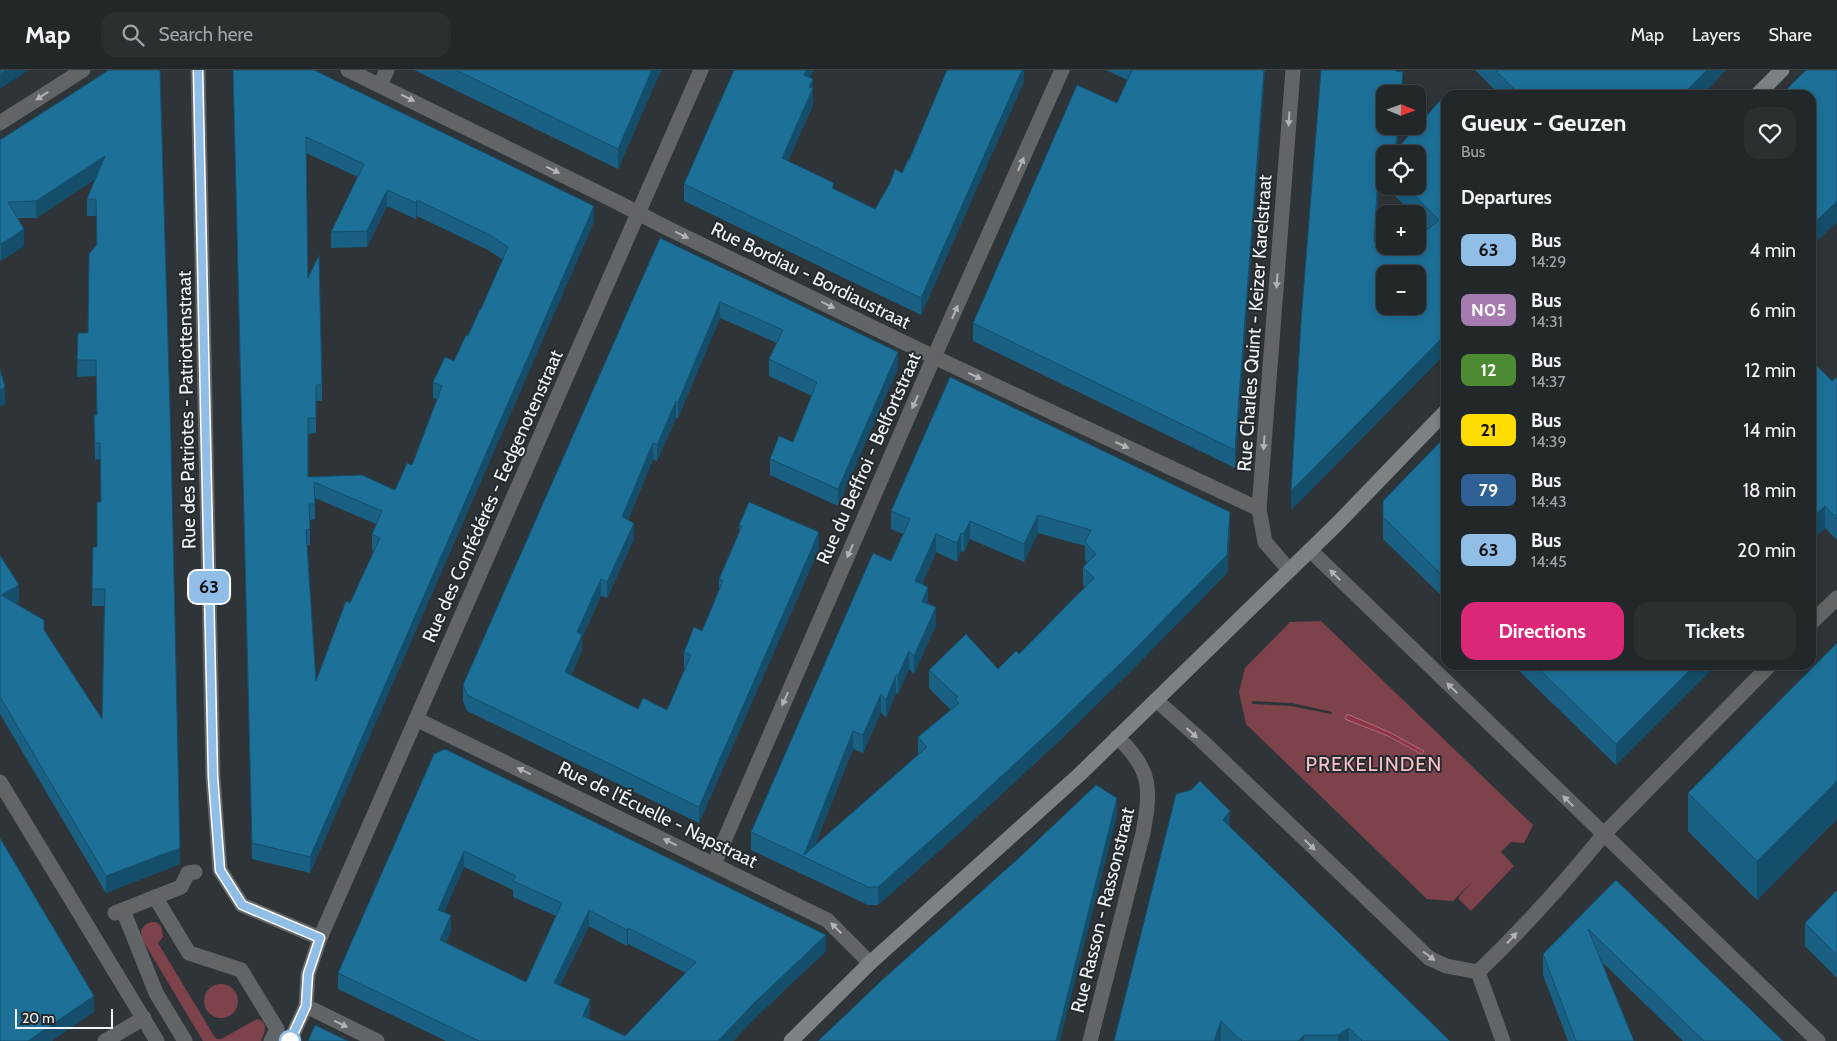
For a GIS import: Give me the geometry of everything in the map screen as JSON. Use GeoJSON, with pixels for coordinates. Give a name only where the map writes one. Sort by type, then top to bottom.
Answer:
{"type":"FeatureCollection","features":[{"type":"Feature","properties":{"kind":"street"},"geometry":{"type":"LineString","coordinates":[[0,123],[83,70]]}},
{"type":"Feature","properties":{"kind":"street","name":"Rue des Patriotes - Patriottenstraat"},"geometry":{"type":"LineString","coordinates":[[198,70],[213,777],[220,870],[242,905],[320,938]]}},
{"type":"Feature","properties":{"kind":"street","name":"Rue Bordiau - Bordiaustraat"},"geometry":{"type":"LineString","coordinates":[[348,70],[934,357],[1259,509]]}},
{"type":"Feature","properties":{"kind":"street"},"geometry":{"type":"LineString","coordinates":[[380,85],[387,70]]}},
{"type":"Feature","properties":{"kind":"street","name":"Rue des Confédérés - Eedgenotenstraat"},"geometry":{"type":"LineString","coordinates":[[306,1006],[308,974],[320,938],[701,70]]}},
{"type":"Feature","properties":{"kind":"street","name":"Rue du Beffroi - Belfortstraat"},"geometry":{"type":"LineString","coordinates":[[714,864],[934,357],[1062,70]]}},
{"type":"Feature","properties":{"kind":"street","name":"Rue Charles Quint - Keizer Karelstraat"},"geometry":{"type":"LineString","coordinates":[[1289,570],[1265,542],[1259,509],[1293,70]]}},
{"type":"Feature","properties":{"kind":"street"},"geometry":{"type":"LineString","coordinates":[[1762,90],[1782,70]]}},
{"type":"Feature","properties":{"kind":"street"},"geometry":{"type":"LineString","coordinates":[[791,1041],[870,963],[1080,774],[1310,550],[1441,416]]}},
{"type":"Feature","properties":{"kind":"street"},"geometry":{"type":"LineString","coordinates":[[1310,550],[1818,1041]]}},
{"type":"Feature","properties":{"kind":"street"},"geometry":{"type":"LineString","coordinates":[[1816,618],[1837,598]]}},
{"type":"Feature","properties":{"kind":"street"},"geometry":{"type":"LineString","coordinates":[[1478,972],[1499,952],[1575,869],[1604,834],[1765,670]]}},
{"type":"Feature","properties":{"kind":"street"},"geometry":{"type":"LineString","coordinates":[[1156,700],[1200,739],[1429,958],[1446,966],[1478,972]]}},
{"type":"Feature","properties":{"kind":"street","name":"Rue de l'Écuelle - Napstraat"},"geometry":{"type":"LineString","coordinates":[[416,719],[827,920],[870,963]]}},
{"type":"Feature","properties":{"kind":"street","name":"Rue Rasson - Rassonstraat"},"geometry":{"type":"LineString","coordinates":[[1090,1041],[1143,833],[1149,800],[1145,777],[1140,763],[1132,751],[1117,738]]}},
{"type":"Feature","properties":{"kind":"street"},"geometry":{"type":"LineString","coordinates":[[0,782],[157,1041]]}},
{"type":"Feature","properties":{"kind":"street"},"geometry":{"type":"LineString","coordinates":[[184,1041],[156,993],[119,911],[181,887],[188,873],[195,872]]}},
{"type":"Feature","properties":{"kind":"street"},"geometry":{"type":"LineString","coordinates":[[155,897],[189,953],[241,970],[277,1029],[271,1041]]}},
{"type":"Feature","properties":{"kind":"street"},"geometry":{"type":"LineString","coordinates":[[1478,972],[1503,1041]]}},
{"type":"Feature","properties":{"kind":"street"},"geometry":{"type":"LineString","coordinates":[[290,1041],[306,1006],[377,1041]]}},
{"type":"Feature","properties":{"kind":"street"},"geometry":{"type":"LineString","coordinates":[[105,1041],[144,1018]]}},
{"type":"Feature","properties":{"kind":"shaded area"},"geometry":{"type":"Polygon","coordinates":[[[1321,621],[1533,825],[1524,843],[1511,842],[1501,852],[1514,866],[1471,911],[1458,898],[1473,881],[1453,901],[1427,899],[1246,724],[1239,692],[1245,668],[1290,622],[1321,621]],[[1252,701],[1252,704],[1291,706],[1331,714],[1332,712],[1292,703],[1252,701]],[[1347,715],[1421,754],[1423,751],[1389,732],[1347,715]]]}},
{"type":"Feature","properties":{"kind":"shaded area"},"geometry":{"type":"Polygon","coordinates":[[[156,922],[161,926],[163,937],[158,943],[214,1036],[217,1039],[221,1039],[257,1019],[261,1020],[265,1025],[261,1041],[203,1041],[142,939],[141,930],[146,924],[156,922]]]}},
{"type":"Feature","properties":{"kind":"shaded area"},"geometry":{"type":"Polygon","coordinates":[[[221,984],[228,985],[233,989],[237,994],[237,1008],[233,1013],[228,1017],[221,1018],[214,1017],[209,1013],[205,1008],[204,1001],[205,994],[209,989],[214,985],[221,984]]]}},
{"type":"Feature","properties":{"kind":"water"},"geometry":{"type":"Polygon","coordinates":[[[1347,714],[1389,732],[1424,751],[1421,754],[1388,736],[1345,719],[1347,714]]]}},
{"type":"Feature","properties":{"kind":"building"},"geometry":{"type":"Polygon","coordinates":[[[109,70],[160,70],[180,848],[106,876],[0,697],[0,555],[19,585],[1,595],[44,620],[44,630],[102,719],[105,589],[92,589],[93,547],[97,547],[97,502],[101,502],[100,443],[95,443],[94,415],[97,415],[96,360],[77,360],[78,333],[88,333],[89,254],[97,244],[96,199],[87,199],[105,156],[36,201],[8,202],[24,229],[1,244],[0,140],[109,70]]]}},
{"type":"Feature","properties":{"kind":"building"},"geometry":{"type":"Polygon","coordinates":[[[233,70],[314,70],[594,206],[310,857],[252,843],[233,70]],[[306,137],[308,278],[319,255],[322,385],[316,385],[316,418],[308,418],[308,477],[362,475],[395,490],[407,463],[412,465],[442,386],[433,382],[445,357],[454,361],[466,335],[468,336],[508,247],[488,234],[417,200],[416,203],[387,190],[367,231],[331,232],[364,164],[306,137]],[[314,482],[315,504],[309,504],[310,529],[306,530],[316,681],[346,601],[350,603],[380,538],[372,534],[382,511],[314,482]]]}},
{"type":"Feature","properties":{"kind":"building"},"geometry":{"type":"Polygon","coordinates":[[[456,70],[652,70],[618,149],[456,70]]]}},
{"type":"Feature","properties":{"kind":"building"},"geometry":{"type":"Polygon","coordinates":[[[734,70],[806,70],[804,75],[813,79],[809,87],[813,88],[782,158],[834,183],[832,188],[875,209],[890,183],[895,169],[902,173],[909,160],[947,70],[1022,70],[921,298],[684,184],[734,70]]]}},
{"type":"Feature","properties":{"kind":"building"},"geometry":{"type":"Polygon","coordinates":[[[1132,70],[1264,70],[1235,450],[973,323],[1077,85],[1117,103],[1132,70]]]}},
{"type":"Feature","properties":{"kind":"building"},"geometry":{"type":"Polygon","coordinates":[[[1321,70],[1396,70],[1403,72],[1402,85],[1376,85],[1376,135],[1397,135],[1396,145],[1376,145],[1377,195],[1374,242],[1376,242],[1376,255],[1426,255],[1426,231],[1439,220],[1414,195],[1426,195],[1426,145],[1400,145],[1409,135],[1426,135],[1426,116],[1441,100],[1441,339],[1291,491],[1301,321],[1321,70]]]}},
{"type":"Feature","properties":{"kind":"building"},"geometry":{"type":"Polygon","coordinates":[[[1495,70],[1707,70],[1687,90],[1515,90],[1495,70]]]}},
{"type":"Feature","properties":{"kind":"building"},"geometry":{"type":"Polygon","coordinates":[[[1806,70],[1837,70],[1837,201],[1816,221],[1816,90],[1786,90],[1806,70]]]}},
{"type":"Feature","properties":{"kind":"building"},"geometry":{"type":"Polygon","coordinates":[[[660,238],[898,352],[838,489],[770,459],[779,436],[793,442],[817,382],[769,359],[783,330],[720,302],[678,402],[676,401],[657,445],[653,443],[622,517],[634,523],[607,582],[601,579],[577,632],[582,635],[565,672],[638,709],[643,698],[667,710],[691,655],[684,652],[694,627],[702,631],[723,581],[719,579],[742,526],[739,525],[749,502],[819,532],[699,807],[467,695],[463,685],[660,238]]]}},
{"type":"Feature","properties":{"kind":"building"},"geometry":{"type":"Polygon","coordinates":[[[1816,365],[1832,381],[1837,377],[1837,519],[1825,506],[1816,514],[1816,365]]]}},
{"type":"Feature","properties":{"kind":"building"},"geometry":{"type":"Polygon","coordinates":[[[0,369],[5,387],[0,390],[0,369]]]}},
{"type":"Feature","properties":{"kind":"building"},"geometry":{"type":"Polygon","coordinates":[[[950,377],[1230,512],[1227,555],[1059,723],[878,887],[868,887],[751,832],[873,553],[891,561],[910,519],[891,511],[950,377]],[[1038,515],[1024,544],[970,521],[964,534],[961,533],[957,543],[936,534],[915,581],[928,587],[922,602],[936,607],[914,656],[909,651],[898,676],[896,675],[886,700],[881,694],[863,735],[853,731],[804,855],[927,747],[918,737],[959,703],[955,699],[958,697],[929,670],[966,634],[998,669],[1016,651],[1019,654],[1094,578],[1083,567],[1096,554],[1085,542],[1091,530],[1038,515]]]}},
{"type":"Feature","properties":{"kind":"building"},"geometry":{"type":"Polygon","coordinates":[[[1441,441],[1441,574],[1383,517],[1383,501],[1441,441]]]}},
{"type":"Feature","properties":{"kind":"building"},"geometry":{"type":"Polygon","coordinates":[[[1837,643],[1837,781],[1757,861],[1688,793],[1810,670],[1816,670],[1816,664],[1837,643]]]}},
{"type":"Feature","properties":{"kind":"building"},"geometry":{"type":"Polygon","coordinates":[[[1540,670],[1690,670],[1616,744],[1540,670]]]}},
{"type":"Feature","properties":{"kind":"building"},"geometry":{"type":"Polygon","coordinates":[[[445,749],[826,935],[754,1003],[718,1041],[479,1041],[338,973],[434,754],[445,749]],[[464,851],[438,910],[451,915],[440,940],[526,982],[562,903],[513,881],[516,876],[464,851]],[[589,910],[554,983],[590,999],[583,1016],[625,1036],[696,962],[589,910]]]}},
{"type":"Feature","properties":{"kind":"building"},"geometry":{"type":"Polygon","coordinates":[[[1200,781],[1230,811],[1223,820],[1450,1041],[1362,1041],[1349,1028],[1338,1035],[1304,1035],[1298,1041],[1242,1041],[1221,1021],[1214,1041],[1114,1041],[1176,794],[1191,790],[1200,781]]]}},
{"type":"Feature","properties":{"kind":"building"},"geometry":{"type":"Polygon","coordinates":[[[1096,785],[1117,798],[1056,1041],[818,1041],[881,981],[1021,856],[1096,785]]]}},
{"type":"Feature","properties":{"kind":"building"},"geometry":{"type":"Polygon","coordinates":[[[0,838],[94,996],[28,1041],[0,1041],[0,838]]]}},
{"type":"Feature","properties":{"kind":"building"},"geometry":{"type":"Polygon","coordinates":[[[1616,880],[1783,1041],[1704,1041],[1588,929],[1634,1041],[1576,1041],[1543,954],[1616,880]]]}},
{"type":"Feature","properties":{"kind":"building"},"geometry":{"type":"Polygon","coordinates":[[[1837,890],[1837,955],[1805,923],[1837,890]]]}},
{"type":"Feature","properties":{"kind":"building"},"geometry":{"type":"Polygon","coordinates":[[[315,1025],[348,1041],[308,1041],[315,1025]]]}},
{"type":"Feature","properties":{"kind":"bus line","name":"63"},"geometry":{"type":"LineString","coordinates":[[198,70],[213,777],[220,870],[242,905],[320,938],[308,974],[306,1006],[290,1041]]}},
{"type":"Feature","properties":{"kind":"district","name":"PREKELINDEN"},"geometry":{"type":"Point","coordinates":[1374,764]}}]}
